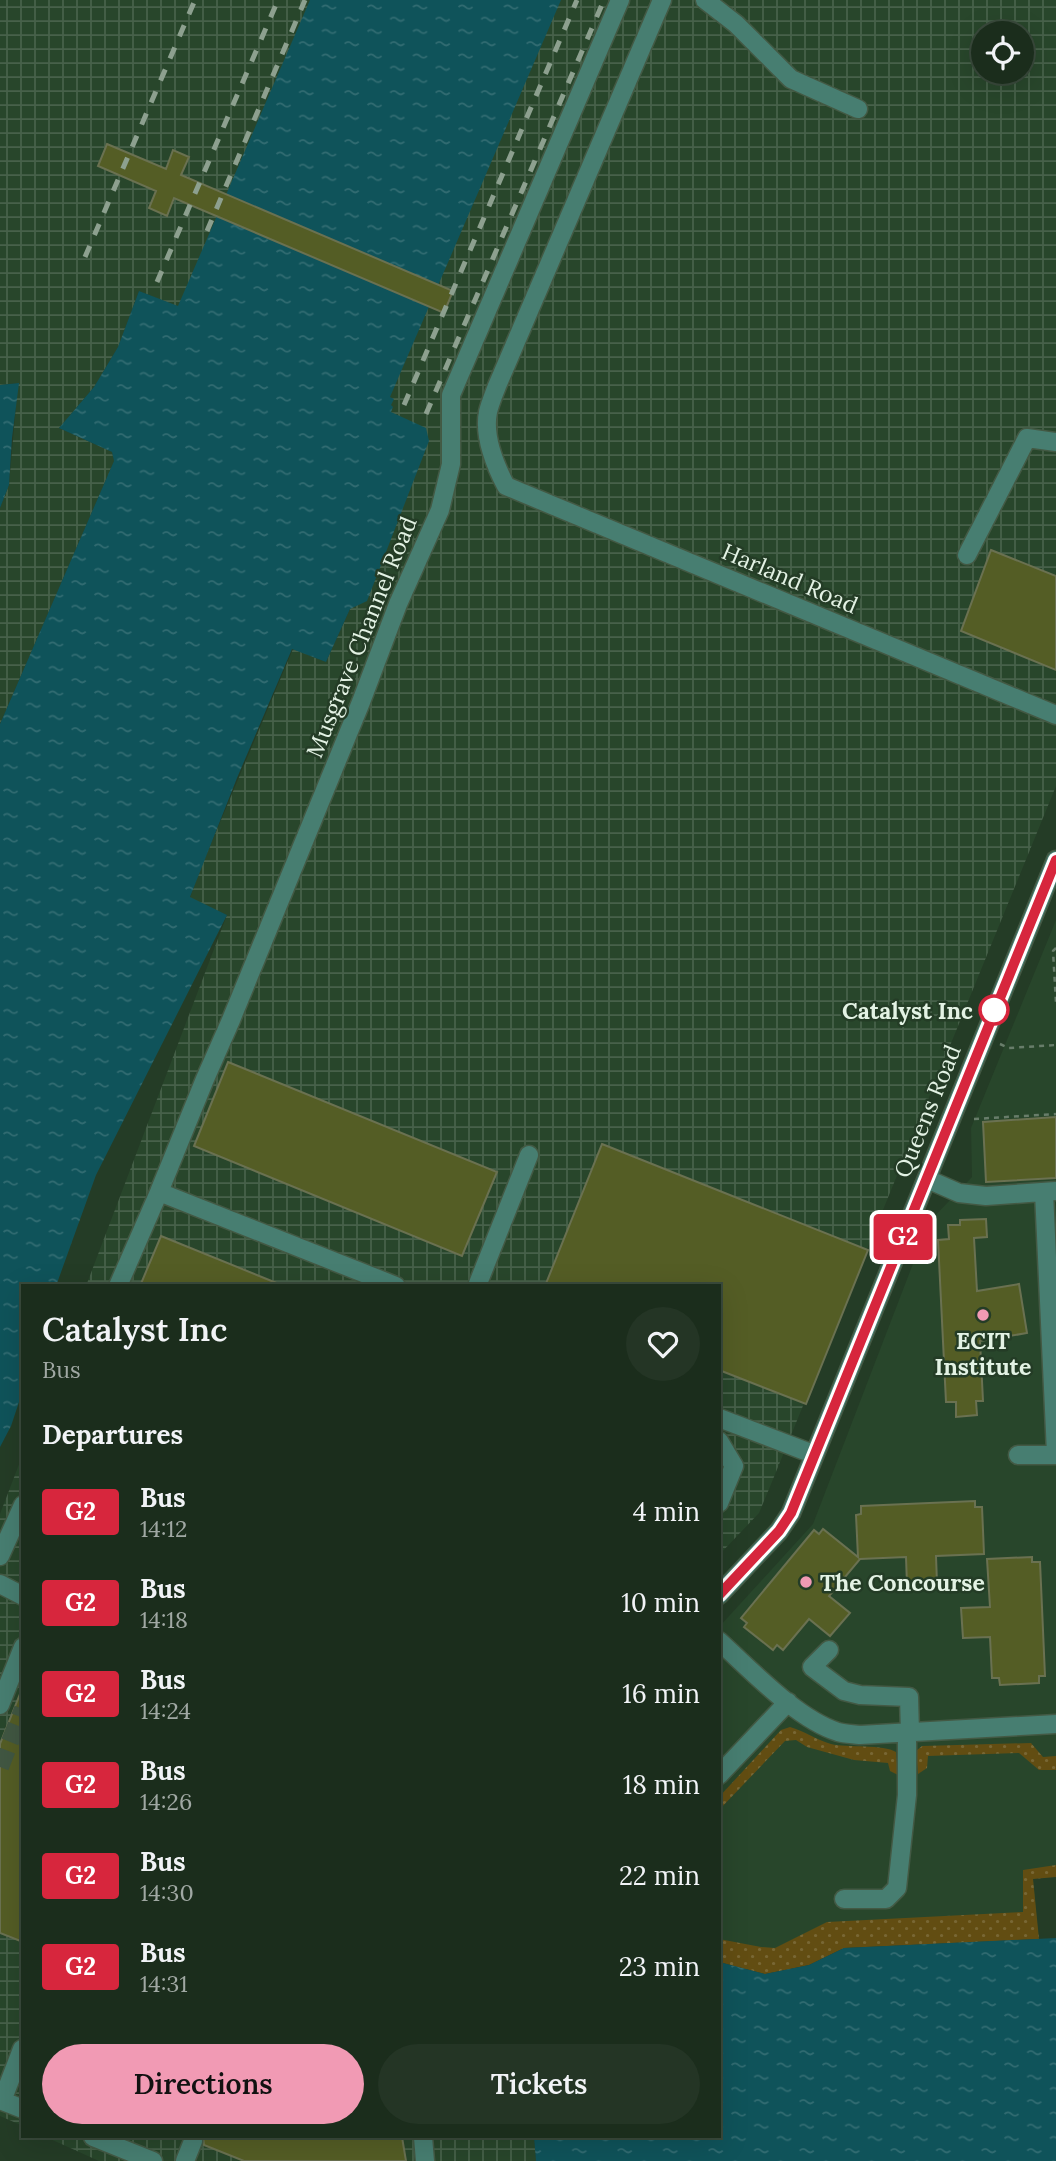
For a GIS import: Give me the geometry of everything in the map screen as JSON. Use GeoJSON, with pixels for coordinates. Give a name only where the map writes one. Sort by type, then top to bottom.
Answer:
{"type":"FeatureCollection","features":[{"type":"Feature","properties":{"kind":"street","name":"Musgrave Channel Road"},"geometry":{"type":"LineString","coordinates":[[119,1284],[342,748],[398,604],[440,510],[451,464],[451,395],[620,0]]}},
{"type":"Feature","properties":{"kind":"street","name":"Harland Road"},"geometry":{"type":"LineString","coordinates":[[662,0],[497,386],[488,413],[493,457],[506,486],[1056,715]]}},
{"type":"Feature","properties":{"kind":"street"},"geometry":{"type":"LineString","coordinates":[[705,0],[736,24],[791,79],[858,109]]}},
{"type":"Feature","properties":{"kind":"street"},"geometry":{"type":"LineString","coordinates":[[967,555],[1027,438],[1056,442]]}},
{"type":"Feature","properties":{"kind":"street","name":"Queens Road"},"geometry":{"type":"LineString","coordinates":[[721,1593],[779,1531],[791,1513],[1056,860]]}},
{"type":"Feature","properties":{"kind":"street"},"geometry":{"type":"LineString","coordinates":[[478,1284],[529,1155]]}},
{"type":"Feature","properties":{"kind":"street"},"geometry":{"type":"LineString","coordinates":[[927,1179],[959,1193],[986,1196],[1050,1192],[1056,1454],[1018,1455]]}},
{"type":"Feature","properties":{"kind":"street"},"geometry":{"type":"LineString","coordinates":[[159,1192],[391,1284]]}},
{"type":"Feature","properties":{"kind":"street"},"geometry":{"type":"LineString","coordinates":[[721,1429],[813,1454]]}},
{"type":"Feature","properties":{"kind":"street"},"geometry":{"type":"LineString","coordinates":[[721,1429],[734,1466],[721,1498]]}},
{"type":"Feature","properties":{"kind":"street"},"geometry":{"type":"LineString","coordinates":[[0,1556],[19,1525]]}},
{"type":"Feature","properties":{"kind":"street"},"geometry":{"type":"LineString","coordinates":[[0,1584],[21,1595]]}},
{"type":"Feature","properties":{"kind":"street"},"geometry":{"type":"LineString","coordinates":[[721,1643],[788,1702],[817,1722],[839,1732],[860,1735],[1056,1724]]}},
{"type":"Feature","properties":{"kind":"street"},"geometry":{"type":"LineString","coordinates":[[829,1650],[811,1668],[844,1691],[860,1695],[909,1697],[908,1795],[897,1888],[886,1899],[844,1899]]}},
{"type":"Feature","properties":{"kind":"street"},"geometry":{"type":"LineString","coordinates":[[0,1705],[21,1652]]}},
{"type":"Feature","properties":{"kind":"street"},"geometry":{"type":"LineString","coordinates":[[721,1773],[788,1702]]}},
{"type":"Feature","properties":{"kind":"street"},"geometry":{"type":"LineString","coordinates":[[21,2051],[1,2100],[21,2108]]}},
{"type":"Feature","properties":{"kind":"street"},"geometry":{"type":"LineString","coordinates":[[96,2138],[153,2161]]}},
{"type":"Feature","properties":{"kind":"street"},"geometry":{"type":"LineString","coordinates":[[423,2138],[425,2161]]}},
{"type":"Feature","properties":{"kind":"street"},"geometry":{"type":"LineString","coordinates":[[185,2161],[193,2141]]}},
{"type":"Feature","properties":{"kind":"path"},"geometry":{"type":"LineString","coordinates":[[1056,948],[1053,951],[1056,1003]]}},
{"type":"Feature","properties":{"kind":"path"},"geometry":{"type":"LineString","coordinates":[[984,1037],[1009,1048],[1056,1045]]}},
{"type":"Feature","properties":{"kind":"path"},"geometry":{"type":"LineString","coordinates":[[974,1119],[1056,1114]]}},
{"type":"Feature","properties":{"kind":"shaded area"},"geometry":{"type":"Polygon","coordinates":[[[0,0],[1056,0],[1056,786],[759,1513],[721,1553],[721,1284],[87,1284],[227,915],[190,898],[200,870],[293,649],[326,662],[350,609],[391,412],[391,393],[139,291],[118,347],[94,387],[59,428],[112,452],[114,461],[0,724],[0,508],[9,485],[18,383],[0,385],[0,0]]]}},
{"type":"Feature","properties":{"kind":"shaded area"},"geometry":{"type":"Polygon","coordinates":[[[1056,920],[1056,1877],[1033,1878],[1038,1933],[721,1956],[721,1625],[813,1524],[929,1222],[972,1177],[971,1128],[1056,920]]]}},
{"type":"Feature","properties":{"kind":"shaded area"},"geometry":{"type":"Polygon","coordinates":[[[21,1459],[21,2125],[0,2116],[0,1514],[21,1459]]]}},
{"type":"Feature","properties":{"kind":"shaded area"},"geometry":{"type":"Polygon","coordinates":[[[790,1727],[831,1744],[883,1748],[896,1752],[898,1775],[890,1771],[888,1763],[854,1760],[807,1747],[796,1740],[785,1741],[721,1808],[721,1795],[781,1730],[790,1727]]]}},
{"type":"Feature","properties":{"kind":"shaded area"},"geometry":{"type":"Polygon","coordinates":[[[1031,1743],[1043,1757],[1056,1756],[1056,1770],[1039,1770],[1019,1753],[928,1756],[927,1768],[918,1774],[916,1751],[922,1746],[1031,1743]]]}},
{"type":"Feature","properties":{"kind":"shaded area"},"geometry":{"type":"Polygon","coordinates":[[[1056,1865],[1056,1877],[1033,1879],[1039,1939],[844,1948],[809,1965],[765,1974],[721,1963],[721,1939],[775,1948],[827,1922],[1023,1912],[1023,1870],[1056,1865]]]}},
{"type":"Feature","properties":{"kind":"shaded area"},"geometry":{"type":"Polygon","coordinates":[[[48,2138],[534,2138],[536,2161],[99,2161],[48,2138]]]}},
{"type":"Feature","properties":{"kind":"water"},"geometry":{"type":"Polygon","coordinates":[[[310,0],[561,0],[390,397],[394,399],[391,412],[426,428],[429,441],[367,601],[350,609],[326,662],[292,649],[190,897],[227,915],[96,1175],[57,1284],[21,1284],[21,1396],[11,1426],[0,1447],[0,724],[114,461],[112,452],[59,428],[94,387],[118,347],[139,291],[178,306],[310,0]]]}},
{"type":"Feature","properties":{"kind":"water"},"geometry":{"type":"Polygon","coordinates":[[[19,383],[9,485],[0,508],[0,385],[19,383]]]}},
{"type":"Feature","properties":{"kind":"water"},"geometry":{"type":"Polygon","coordinates":[[[1056,1938],[1056,2161],[536,2161],[534,2138],[721,2138],[721,1963],[765,1974],[809,1965],[844,1948],[1056,1938]]]}},
{"type":"Feature","properties":{"kind":"building"},"geometry":{"type":"Polygon","coordinates":[[[107,144],[166,169],[173,150],[189,157],[181,175],[453,291],[444,313],[174,198],[167,216],[149,208],[156,191],[98,166],[107,144]]]}},
{"type":"Feature","properties":{"kind":"building"},"geometry":{"type":"Polygon","coordinates":[[[991,550],[1056,576],[1056,670],[961,631],[991,550]]]}},
{"type":"Feature","properties":{"kind":"building"},"geometry":{"type":"Polygon","coordinates":[[[228,1062],[497,1172],[462,1256],[194,1146],[228,1062]]]}},
{"type":"Feature","properties":{"kind":"building"},"geometry":{"type":"Polygon","coordinates":[[[1056,1117],[1056,1178],[986,1182],[983,1122],[1056,1117]]]}},
{"type":"Feature","properties":{"kind":"building"},"geometry":{"type":"Polygon","coordinates":[[[602,1144],[868,1250],[806,1404],[721,1371],[721,1284],[546,1284],[602,1144]]]}},
{"type":"Feature","properties":{"kind":"building","name":"ECIT Institute"},"geometry":{"type":"Polygon","coordinates":[[[986,1219],[987,1237],[974,1238],[977,1291],[1019,1284],[1027,1333],[980,1341],[983,1401],[976,1401],[977,1415],[956,1417],[956,1402],[946,1402],[938,1240],[949,1239],[948,1225],[960,1225],[960,1220],[986,1219]]]}},
{"type":"Feature","properties":{"kind":"building"},"geometry":{"type":"Polygon","coordinates":[[[161,1236],[279,1284],[141,1284],[161,1236]]]}},
{"type":"Feature","properties":{"kind":"building"},"geometry":{"type":"Polygon","coordinates":[[[975,1501],[975,1507],[982,1507],[984,1554],[936,1556],[937,1583],[907,1585],[906,1557],[860,1559],[829,1596],[850,1613],[830,1636],[809,1619],[783,1650],[777,1645],[773,1650],[744,1627],[747,1623],[741,1618],[814,1530],[819,1534],[823,1529],[858,1557],[856,1515],[861,1514],[861,1506],[975,1501]]]}},
{"type":"Feature","properties":{"kind":"building"},"geometry":{"type":"Polygon","coordinates":[[[1032,1557],[1032,1562],[1040,1562],[1045,1676],[1039,1676],[1039,1683],[1000,1685],[999,1678],[992,1678],[990,1637],[963,1638],[961,1608],[990,1607],[987,1559],[1032,1557]]]}},
{"type":"Feature","properties":{"kind":"building"},"geometry":{"type":"Polygon","coordinates":[[[21,1692],[21,1941],[0,1933],[0,1744],[21,1692]]]}},
{"type":"Feature","properties":{"kind":"building"},"geometry":{"type":"Polygon","coordinates":[[[203,2138],[402,2138],[406,2161],[244,2161],[204,2145],[203,2138]]]}},
{"type":"Feature","properties":{"kind":"tunnel"},"geometry":{"type":"LineString","coordinates":[[0,1767],[21,1714]]}},
{"type":"Feature","properties":{"kind":"railway"},"geometry":{"type":"LineString","coordinates":[[85,257],[195,0]]}},
{"type":"Feature","properties":{"kind":"railway"},"geometry":{"type":"LineString","coordinates":[[157,282],[278,0]]}},
{"type":"Feature","properties":{"kind":"railway"},"geometry":{"type":"LineString","coordinates":[[207,231],[305,0]]}},
{"type":"Feature","properties":{"kind":"railway"},"geometry":{"type":"LineString","coordinates":[[404,405],[577,0]]}},
{"type":"Feature","properties":{"kind":"railway"},"geometry":{"type":"LineString","coordinates":[[426,414],[604,0]]}},
{"type":"Feature","properties":{"kind":"bus line","name":"G2"},"geometry":{"type":"LineString","coordinates":[[721,1593],[779,1531],[791,1513],[1056,860]]}},
{"type":"Feature","properties":{"kind":"place","name":"Catalyst Inc"},"geometry":{"type":"Point","coordinates":[994,1010]}},
{"type":"Feature","properties":{"kind":"place","name":"ECIT Institute"},"geometry":{"type":"Point","coordinates":[983,1315]}},
{"type":"Feature","properties":{"kind":"place","name":"The Concourse"},"geometry":{"type":"Point","coordinates":[806,1582]}}]}
